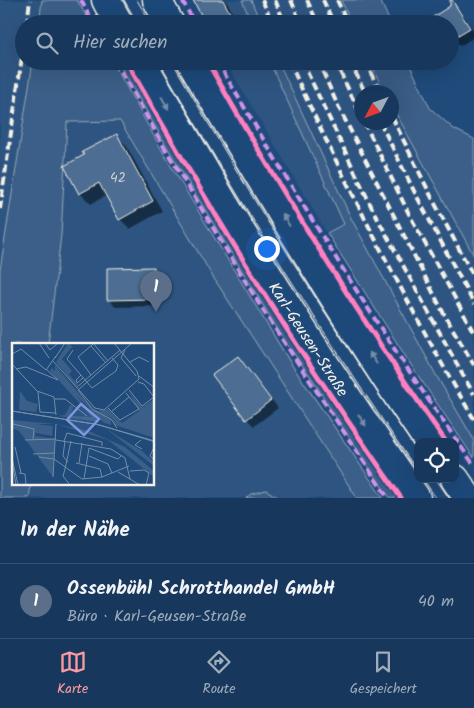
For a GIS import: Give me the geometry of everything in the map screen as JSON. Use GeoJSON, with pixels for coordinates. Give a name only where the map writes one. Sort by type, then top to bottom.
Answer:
{"type":"FeatureCollection","features":[{"type":"Feature","properties":{"kind":"main road"},"geometry":{"type":"LineString","coordinates":[[106,0],[114,15]]}},
{"type":"Feature","properties":{"kind":"main road"},"geometry":{"type":"LineString","coordinates":[[157,0],[165,15]]}},
{"type":"Feature","properties":{"kind":"main road","name":"Karl-Geusen-Straße"},"geometry":{"type":"LineString","coordinates":[[146,70],[283,299],[367,428],[416,498]]}},
{"type":"Feature","properties":{"kind":"main road"},"geometry":{"type":"LineString","coordinates":[[196,70],[222,117],[305,253],[426,438]]}},
{"type":"Feature","properties":{"kind":"main road"},"geometry":{"type":"LineString","coordinates":[[458,483],[468,498]]}},
{"type":"Feature","properties":{"kind":"shaded area"},"geometry":{"type":"Polygon","coordinates":[[[0,0],[66,0],[64,15],[15,15],[15,70],[56,70],[14,343],[12,343],[12,359],[0,448],[0,0]]]}},
{"type":"Feature","properties":{"kind":"shaded area"},"geometry":{"type":"Polygon","coordinates":[[[42,0],[77,0],[86,15],[40,15],[42,0]]]}},
{"type":"Feature","properties":{"kind":"shaded area"},"geometry":{"type":"Polygon","coordinates":[[[191,0],[242,0],[248,15],[199,15],[191,0]]]}},
{"type":"Feature","properties":{"kind":"shaded area"},"geometry":{"type":"Polygon","coordinates":[[[242,0],[251,0],[257,15],[248,15],[242,0]]]}},
{"type":"Feature","properties":{"kind":"shaded area"},"geometry":{"type":"Polygon","coordinates":[[[251,0],[380,0],[387,15],[257,15],[251,0]]]}},
{"type":"Feature","properties":{"kind":"shaded area"},"geometry":{"type":"Polygon","coordinates":[[[341,0],[380,0],[387,15],[348,15],[341,0]]]}},
{"type":"Feature","properties":{"kind":"shaded area"},"geometry":{"type":"Polygon","coordinates":[[[32,70],[117,70],[169,163],[291,364],[383,498],[357,498],[213,277],[120,121],[67,122],[61,235],[48,343],[12,343],[12,486],[31,486],[29,498],[0,498],[0,270],[32,70]]]}},
{"type":"Feature","properties":{"kind":"shaded area"},"geometry":{"type":"Polygon","coordinates":[[[122,70],[128,70],[255,283],[397,498],[390,498],[384,490],[313,380],[286,343],[122,70]]]}},
{"type":"Feature","properties":{"kind":"shaded area"},"geometry":{"type":"Polygon","coordinates":[[[230,70],[273,70],[345,224],[327,233],[230,70]]]}},
{"type":"Feature","properties":{"kind":"shaded area"},"geometry":{"type":"Polygon","coordinates":[[[273,70],[282,70],[351,218],[436,375],[474,440],[474,458],[411,365],[327,233],[344,224],[273,70]]]}},
{"type":"Feature","properties":{"kind":"shaded area"},"geometry":{"type":"Polygon","coordinates":[[[282,70],[412,70],[474,193],[474,440],[436,375],[351,218],[282,70]]]}},
{"type":"Feature","properties":{"kind":"shaded area"},"geometry":{"type":"Polygon","coordinates":[[[374,70],[412,70],[430,108],[454,129],[474,139],[474,256],[399,119],[399,85],[381,85],[374,70]]]}},
{"type":"Feature","properties":{"kind":"shaded area"},"geometry":{"type":"Polygon","coordinates":[[[125,87],[181,183],[300,374],[373,482],[368,498],[29,498],[31,486],[155,486],[155,343],[48,343],[61,235],[67,122],[125,87]]]}},
{"type":"Feature","properties":{"kind":"shaded area"},"geometry":{"type":"Polygon","coordinates":[[[266,490],[279,498],[246,498],[251,494],[266,490]]]}},
{"type":"Feature","properties":{"kind":"building"},"geometry":{"type":"Polygon","coordinates":[[[193,0],[223,0],[231,15],[201,15],[193,0]]]}},
{"type":"Feature","properties":{"kind":"building"},"geometry":{"type":"Polygon","coordinates":[[[450,0],[452,0],[470,28],[459,35],[459,15],[436,15],[450,6],[450,0]]]}},
{"type":"Feature","properties":{"kind":"building"},"geometry":{"type":"Polygon","coordinates":[[[117,134],[153,201],[119,220],[99,183],[79,194],[64,166],[84,155],[82,152],[117,134]]]}},
{"type":"Feature","properties":{"kind":"building"},"geometry":{"type":"Polygon","coordinates":[[[154,267],[154,299],[107,300],[107,268],[154,267]]]}},
{"type":"Feature","properties":{"kind":"building"},"geometry":{"type":"Polygon","coordinates":[[[238,356],[271,400],[246,420],[212,375],[238,356]]]}},
{"type":"Feature","properties":{"kind":"tram line"},"geometry":{"type":"LineString","coordinates":[[124,0],[133,15]]}},
{"type":"Feature","properties":{"kind":"tram line"},"geometry":{"type":"LineString","coordinates":[[137,0],[146,15]]}},
{"type":"Feature","properties":{"kind":"tram line"},"geometry":{"type":"LineString","coordinates":[[164,70],[220,166],[284,269],[350,372],[414,466]]}},
{"type":"Feature","properties":{"kind":"tram line"},"geometry":{"type":"LineString","coordinates":[[177,70],[291,259],[414,447]]}},
{"type":"Feature","properties":{"kind":"tram line"},"geometry":{"type":"LineString","coordinates":[[426,483],[436,498]]}},
{"type":"Feature","properties":{"kind":"tram line"},"geometry":{"type":"LineString","coordinates":[[439,483],[449,498]]}},
{"type":"Feature","properties":{"kind":"railway"},"geometry":{"type":"LineString","coordinates":[[28,15],[30,0]]}},
{"type":"Feature","properties":{"kind":"railway"},"geometry":{"type":"LineString","coordinates":[[262,0],[269,15]]}},
{"type":"Feature","properties":{"kind":"railway"},"geometry":{"type":"LineString","coordinates":[[275,0],[281,15]]}},
{"type":"Feature","properties":{"kind":"railway"},"geometry":{"type":"LineString","coordinates":[[291,0],[297,15]]}},
{"type":"Feature","properties":{"kind":"railway"},"geometry":{"type":"LineString","coordinates":[[307,0],[314,15]]}},
{"type":"Feature","properties":{"kind":"railway"},"geometry":{"type":"LineString","coordinates":[[323,0],[330,15]]}},
{"type":"Feature","properties":{"kind":"railway"},"geometry":{"type":"LineString","coordinates":[[337,0],[344,15]]}},
{"type":"Feature","properties":{"kind":"railway"},"geometry":{"type":"LineString","coordinates":[[0,209],[20,70]]}},
{"type":"Feature","properties":{"kind":"railway"},"geometry":{"type":"LineString","coordinates":[[293,70],[384,256],[439,359],[474,419]]}},
{"type":"Feature","properties":{"kind":"railway"},"geometry":{"type":"LineString","coordinates":[[306,70],[374,212],[474,394]]}},
{"type":"Feature","properties":{"kind":"railway"},"geometry":{"type":"LineString","coordinates":[[322,70],[337,104],[444,314],[474,365]]}},
{"type":"Feature","properties":{"kind":"railway"},"geometry":{"type":"LineString","coordinates":[[339,70],[354,101]]}},
{"type":"Feature","properties":{"kind":"railway"},"geometry":{"type":"LineString","coordinates":[[354,70],[362,85]]}},
{"type":"Feature","properties":{"kind":"railway"},"geometry":{"type":"LineString","coordinates":[[369,70],[377,85]]}},
{"type":"Feature","properties":{"kind":"railway"},"geometry":{"type":"LineString","coordinates":[[368,130],[409,214],[474,333]]}},
{"type":"Feature","properties":{"kind":"railway"},"geometry":{"type":"LineString","coordinates":[[384,130],[474,304]]}},
{"type":"Feature","properties":{"kind":"railway"},"geometry":{"type":"LineString","coordinates":[[398,130],[474,277]]}},
{"type":"Feature","properties":{"kind":"marked path"},"geometry":{"type":"LineString","coordinates":[[81,0],[88,15]]}},
{"type":"Feature","properties":{"kind":"marked path"},"geometry":{"type":"LineString","coordinates":[[182,0],[190,15]]}},
{"type":"Feature","properties":{"kind":"marked path"},"geometry":{"type":"LineString","coordinates":[[120,70],[167,152],[264,312],[388,498]]}},
{"type":"Feature","properties":{"kind":"marked path"},"geometry":{"type":"LineString","coordinates":[[222,70],[341,266],[406,366],[474,465]]}},
{"type":"Feature","properties":{"kind":"cycle path"},"geometry":{"type":"LineString","coordinates":[[131,70],[204,196],[265,295],[328,392],[401,498]]}},
{"type":"Feature","properties":{"kind":"cycle path"},"geometry":{"type":"LineString","coordinates":[[212,70],[322,254],[443,438]]}},
{"type":"Feature","properties":{"kind":"place","name":"Ossenbühl Schrotthandel GmbH"},"geometry":{"type":"Point","coordinates":[156,312]}}]}
